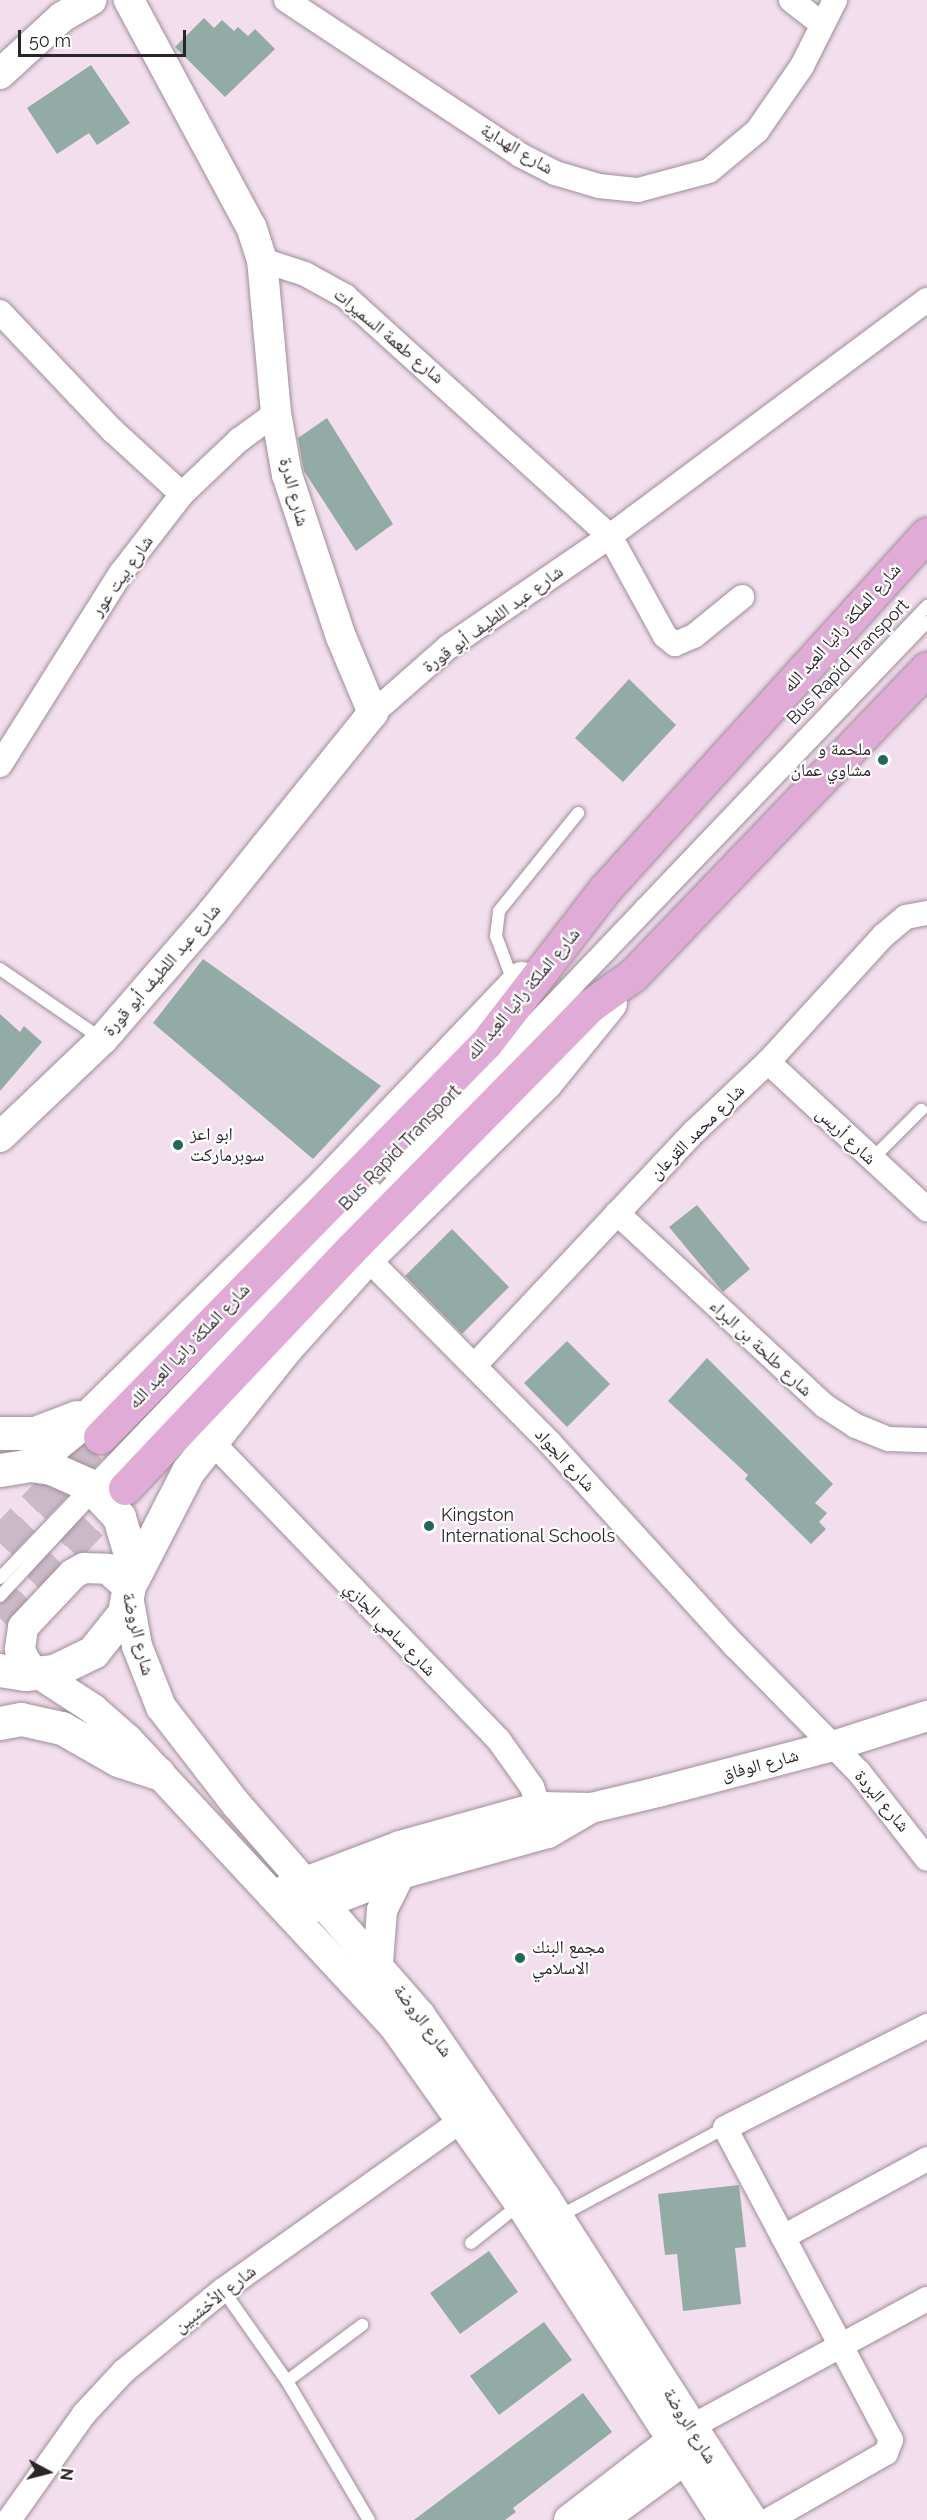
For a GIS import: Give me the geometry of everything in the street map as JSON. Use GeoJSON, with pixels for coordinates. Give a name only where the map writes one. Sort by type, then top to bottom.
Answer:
{"type":"FeatureCollection","features":[{"type":"Feature","properties":{"kind":"main road","name":"شارع الملكة رانيا العبد الله"},"geometry":{"type":"LineString","coordinates":[[98,1423],[486,1043],[605,889],[927,534]]}},
{"type":"Feature","properties":{"kind":"main road"},"geometry":{"type":"LineString","coordinates":[[0,1670],[39,1674],[68,1667],[93,1652],[116,1627],[131,1588],[188,1471],[210,1440],[367,1258],[545,1083],[633,975],[927,668]]}},
{"type":"Feature","properties":{"kind":"main road"},"geometry":{"type":"LineString","coordinates":[[10,1465],[98,1423],[605,889]]}},
{"type":"Feature","properties":{"kind":"main road"},"geometry":{"type":"LineString","coordinates":[[104,1488],[350,1250],[591,1005],[633,975]]}},
{"type":"Feature","properties":{"kind":"main road"},"geometry":{"type":"LineString","coordinates":[[0,1433],[35,1432],[98,1423]]}},
{"type":"Feature","properties":{"kind":"main road"},"geometry":{"type":"LineString","coordinates":[[10,1465],[51,1468],[104,1488],[126,1532],[131,1588]]}},
{"type":"Feature","properties":{"kind":"main road"},"geometry":{"type":"LineString","coordinates":[[0,1723],[21,1719],[62,1728],[118,1760],[158,1773]]}},
{"type":"Feature","properties":{"kind":"street"},"geometry":{"type":"LineString","coordinates":[[0,74],[62,17],[92,0]]}},
{"type":"Feature","properties":{"kind":"street"},"geometry":{"type":"LineString","coordinates":[[129,0],[239,201],[262,260]]}},
{"type":"Feature","properties":{"kind":"street","name":"شارع الهداية"},"geometry":{"type":"LineString","coordinates":[[285,0],[520,155],[555,173],[599,186],[638,190],[709,171],[757,130],[802,66],[835,0]]}},
{"type":"Feature","properties":{"kind":"street"},"geometry":{"type":"LineString","coordinates":[[791,0],[822,24]]}},
{"type":"Feature","properties":{"kind":"street","name":"شارع الدرة"},"geometry":{"type":"LineString","coordinates":[[262,260],[276,413],[287,475],[315,564],[373,713]]}},
{"type":"Feature","properties":{"kind":"street","name":"شارع طعمة السميرات"},"geometry":{"type":"LineString","coordinates":[[262,260],[305,274],[345,296],[610,536],[665,636],[675,644],[694,636],[742,597]]}},
{"type":"Feature","properties":{"kind":"street","name":"شارع عبد اللطيف أبو قورة"},"geometry":{"type":"LineString","coordinates":[[0,1137],[103,1039],[212,913],[373,713],[448,647],[610,536],[927,300]]}},
{"type":"Feature","properties":{"kind":"street"},"geometry":{"type":"LineString","coordinates":[[0,312],[113,431],[182,494]]}},
{"type":"Feature","properties":{"kind":"street","name":"شارع بيت عور"},"geometry":{"type":"LineString","coordinates":[[0,765],[121,573],[182,494],[239,440],[276,413]]}},
{"type":"Feature","properties":{"kind":"street","name":"شارع محمد القرعان"},"geometry":{"type":"LineString","coordinates":[[476,1365],[617,1213],[768,1062],[898,923],[914,914],[927,913]]}},
{"type":"Feature","properties":{"kind":"street","name":"شارع أريس"},"geometry":{"type":"LineString","coordinates":[[768,1062],[871,1160],[927,1209]]}},
{"type":"Feature","properties":{"kind":"street","name":"شارع طلحة بن البراء"},"geometry":{"type":"LineString","coordinates":[[617,1213],[825,1406],[856,1426],[889,1439],[927,1440]]}},
{"type":"Feature","properties":{"kind":"street","name":"شارع الجواد"},"geometry":{"type":"LineString","coordinates":[[367,1258],[476,1365],[735,1646],[833,1746]]}},
{"type":"Feature","properties":{"kind":"street","name":"شارع سامي الجازي"},"geometry":{"type":"LineString","coordinates":[[210,1440],[498,1740],[519,1764],[544,1820]]}},
{"type":"Feature","properties":{"kind":"street","name":"شارع الروضة"},"geometry":{"type":"LineString","coordinates":[[724,2520],[687,2443],[558,2217],[420,2015],[378,1963],[183,1740],[160,1707],[137,1646],[131,1588],[108,1569],[96,1566],[73,1574],[23,1627],[20,1649],[30,1668],[93,1709],[158,1773],[394,2026],[687,2443],[752,2520]]}},
{"type":"Feature","properties":{"kind":"street","name":"شارع الوفاق"},"geometry":{"type":"LineString","coordinates":[[282,1906],[304,1881],[400,1846],[544,1820],[833,1746],[927,1716]]}},
{"type":"Feature","properties":{"kind":"street","name":"شارع البردة"},"geometry":{"type":"LineString","coordinates":[[833,1746],[877,1792],[927,1859]]}},
{"type":"Feature","properties":{"kind":"street","name":"شارع الوفاق"},"geometry":{"type":"LineString","coordinates":[[282,1906],[324,1903],[544,1820]]}},
{"type":"Feature","properties":{"kind":"street"},"geometry":{"type":"LineString","coordinates":[[378,1963],[382,1910],[400,1874]]}},
{"type":"Feature","properties":{"kind":"street"},"geometry":{"type":"LineString","coordinates":[[769,2520],[889,2450],[891,2440],[887,2428],[725,2128],[927,2026]]}},
{"type":"Feature","properties":{"kind":"street","name":"شارع الأخشبين"},"geometry":{"type":"LineString","coordinates":[[9,2520],[84,2414],[124,2371],[223,2290],[462,2120]]}},
{"type":"Feature","properties":{"kind":"street"},"geometry":{"type":"LineString","coordinates":[[783,2237],[927,2159]]}},
{"type":"Feature","properties":{"kind":"street"},"geometry":{"type":"LineString","coordinates":[[569,2520],[842,2346],[927,2298]]}},
{"type":"Feature","properties":{"kind":"street"},"geometry":{"type":"LineString","coordinates":[[602,2520],[687,2443]]}},
{"type":"Feature","properties":{"kind":"lane","name":"Bus Rapid Transport"},"geometry":{"type":"LineString","coordinates":[[0,1578],[104,1488],[927,606]]}},
{"type":"Feature","properties":{"kind":"lane","name":"Bus Rapid Transport"},"geometry":{"type":"LineString","coordinates":[[0,1596],[927,622]]}},
{"type":"Feature","properties":{"kind":"lane"},"geometry":{"type":"LineString","coordinates":[[514,985],[496,936],[499,911],[578,813]]}},
{"type":"Feature","properties":{"kind":"lane"},"geometry":{"type":"LineString","coordinates":[[0,969],[103,1039]]}},
{"type":"Feature","properties":{"kind":"lane"},"geometry":{"type":"LineString","coordinates":[[871,1160],[921,1110]]}},
{"type":"Feature","properties":{"kind":"lane"},"geometry":{"type":"LineString","coordinates":[[558,2217],[725,2128]]}},
{"type":"Feature","properties":{"kind":"lane"},"geometry":{"type":"LineString","coordinates":[[471,2243],[520,2204]]}},
{"type":"Feature","properties":{"kind":"lane"},"geometry":{"type":"LineString","coordinates":[[223,2290],[287,2381],[369,2520]]}},
{"type":"Feature","properties":{"kind":"lane"},"geometry":{"type":"LineString","coordinates":[[287,2381],[362,2325]]}},
{"type":"Feature","properties":{"kind":"building"},"geometry":{"type":"Polygon","coordinates":[[[204,18],[214,28],[222,20],[234,31],[238,27],[248,36],[255,29],[275,49],[225,97],[175,47],[204,18]]]}},
{"type":"Feature","properties":{"kind":"building"},"geometry":{"type":"Polygon","coordinates":[[[91,65],[130,123],[97,145],[89,133],[57,154],[27,108],[91,65]]]}},
{"type":"Feature","properties":{"kind":"building"},"geometry":{"type":"Polygon","coordinates":[[[327,418],[393,524],[356,551],[304,471],[298,438],[327,418]]]}},
{"type":"Feature","properties":{"kind":"building"},"geometry":{"type":"Polygon","coordinates":[[[629,679],[676,725],[623,782],[575,738],[629,679]]]}},
{"type":"Feature","properties":{"kind":"building"},"geometry":{"type":"Polygon","coordinates":[[[203,959],[381,1086],[313,1159],[153,1023],[203,959]]]}},
{"type":"Feature","properties":{"kind":"building"},"geometry":{"type":"Polygon","coordinates":[[[0,1014],[20,1032],[24,1026],[42,1042],[0,1091],[0,1014]]]}},
{"type":"Feature","properties":{"kind":"building"},"geometry":{"type":"Polygon","coordinates":[[[697,1205],[750,1269],[723,1292],[669,1227],[697,1205]]]}},
{"type":"Feature","properties":{"kind":"building"},"geometry":{"type":"Polygon","coordinates":[[[452,1229],[509,1287],[462,1334],[405,1276],[452,1229]]]}},
{"type":"Feature","properties":{"kind":"building"},"geometry":{"type":"Polygon","coordinates":[[[567,1341],[610,1384],[567,1427],[524,1383],[567,1341]]]}},
{"type":"Feature","properties":{"kind":"building"},"geometry":{"type":"Polygon","coordinates":[[[707,1358],[833,1484],[815,1503],[827,1513],[819,1522],[826,1529],[811,1544],[745,1479],[748,1475],[668,1401],[707,1358]]]}},
{"type":"Feature","properties":{"kind":"building"},"geometry":{"type":"Polygon","coordinates":[[[739,2185],[746,2247],[735,2248],[741,2304],[683,2311],[677,2254],[665,2255],[658,2194],[739,2185]]]}},
{"type":"Feature","properties":{"kind":"building"},"geometry":{"type":"Polygon","coordinates":[[[489,2251],[518,2292],[460,2334],[430,2293],[489,2251]]]}},
{"type":"Feature","properties":{"kind":"building"},"geometry":{"type":"Polygon","coordinates":[[[544,2322],[572,2360],[499,2415],[470,2376],[544,2322]]]}},
{"type":"Feature","properties":{"kind":"building"},"geometry":{"type":"Polygon","coordinates":[[[583,2393],[612,2432],[513,2508],[516,2512],[505,2520],[414,2520],[583,2393]]]}},
{"type":"Feature","properties":{"kind":"tunnel"},"geometry":{"type":"LineString","coordinates":[[0,1543],[100,1437]]}},
{"type":"Feature","properties":{"kind":"tunnel"},"geometry":{"type":"LineString","coordinates":[[0,1618],[125,1488]]}},
{"type":"Feature","properties":{"kind":"place","name":"ملحمة و مشاوي عمان"},"geometry":{"type":"Point","coordinates":[883,760]}},
{"type":"Feature","properties":{"kind":"place","name":"ابو اعز سوبرماركت"},"geometry":{"type":"Point","coordinates":[178,1145]}},
{"type":"Feature","properties":{"kind":"place","name":"Kingston International Schools"},"geometry":{"type":"Point","coordinates":[429,1526]}},
{"type":"Feature","properties":{"kind":"place","name":"مجمع البنك الاسلامي"},"geometry":{"type":"Point","coordinates":[520,1958]}}]}
